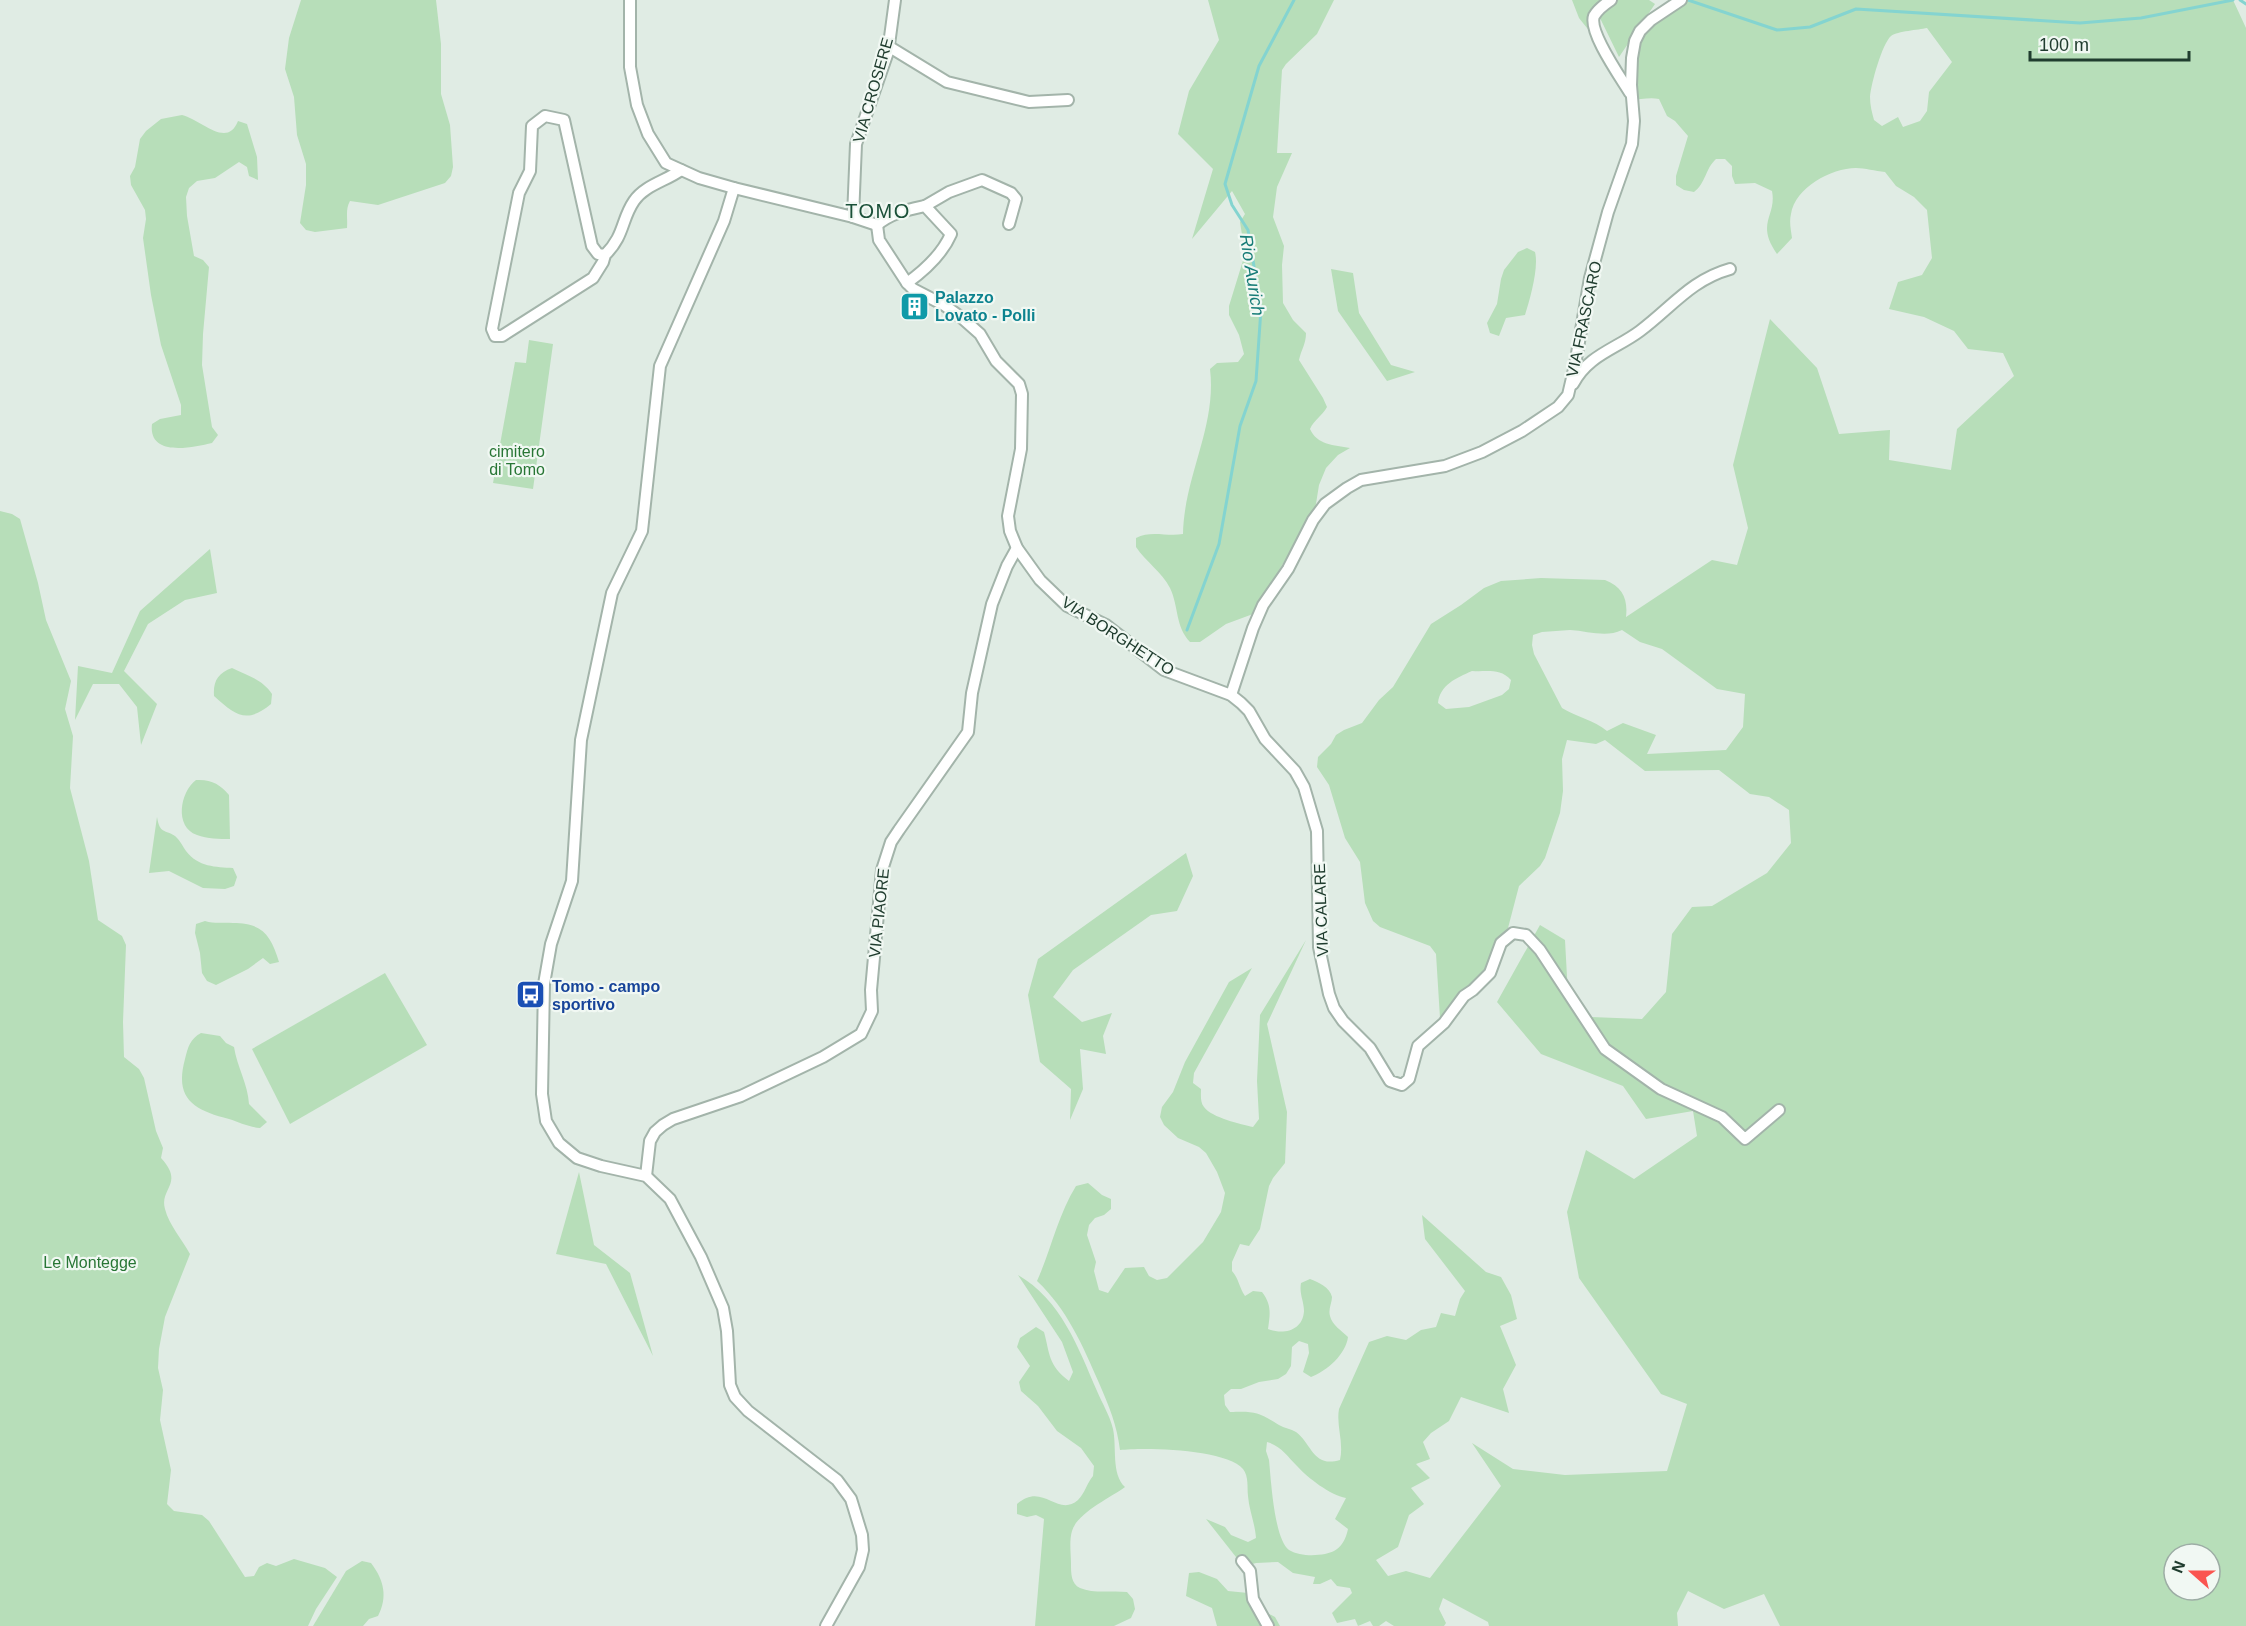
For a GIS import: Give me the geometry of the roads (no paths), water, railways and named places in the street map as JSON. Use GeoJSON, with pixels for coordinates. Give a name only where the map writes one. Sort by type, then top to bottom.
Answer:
{"type":"FeatureCollection","features":[{"type":"Feature","properties":{"kind":"street"},"geometry":{"type":"LineString","coordinates":[[630,0],[630,67],[637,105],[648,134],[666,163],[699,178],[877,225],[900,211],[925,206],[950,192],[982,180],[1011,193],[1016,199],[1009,224]]}},
{"type":"Feature","properties":{"kind":"street","name":"VIA CROSERE"},"geometry":{"type":"LineString","coordinates":[[853,217],[856,144],[888,46],[895,0]]}},
{"type":"Feature","properties":{"kind":"street"},"geometry":{"type":"LineString","coordinates":[[1611,0],[1601,7],[1594,17],[1595,32],[1632,96]]}},
{"type":"Feature","properties":{"kind":"street","name":"VIA FRASCARO"},"geometry":{"type":"LineString","coordinates":[[1231,695],[1263,605],[1288,569],[1313,520],[1324,504],[1361,480],[1445,466],[1482,452],[1522,431],[1558,407],[1568,395],[1590,278],[1608,212],[1632,144],[1634,121],[1632,58],[1635,41],[1640,31],[1651,20],[1681,0]]}},
{"type":"Feature","properties":{"kind":"street"},"geometry":{"type":"LineString","coordinates":[[888,46],[947,82],[1029,102],[1068,99]]}},
{"type":"Feature","properties":{"kind":"street"},"geometry":{"type":"LineString","coordinates":[[605,255],[598,254],[592,246],[564,120],[545,116],[532,126],[530,171],[519,194],[492,329],[495,336],[502,336],[593,278],[605,255],[621,235],[634,201],[648,188],[681,170]]}},
{"type":"Feature","properties":{"kind":"street"},"geometry":{"type":"LineString","coordinates":[[734,188],[724,221],[660,366],[642,531],[612,593],[581,740],[572,881],[551,944],[544,984],[542,1094],[546,1121],[559,1143],[578,1158],[645,1176],[670,1198],[723,1308],[727,1331],[728,1377],[735,1397],[748,1411],[837,1480],[851,1499],[862,1535],[863,1550],[859,1568],[826,1626]]}},
{"type":"Feature","properties":{"kind":"street"},"geometry":{"type":"LineString","coordinates":[[907,283],[926,269],[947,244],[951,234],[925,206]]}},
{"type":"Feature","properties":{"kind":"street","name":"VIA BORGHETTO"},"geometry":{"type":"LineString","coordinates":[[877,225],[879,240],[907,283],[913,289],[944,305],[980,334],[996,361],[1019,384],[1022,394],[1021,449],[1008,516],[1010,531],[1017,548],[1040,580],[1067,606],[1106,625],[1164,670],[1231,695]]}},
{"type":"Feature","properties":{"kind":"street"},"geometry":{"type":"LineString","coordinates":[[1568,395],[1576,379],[1593,359],[1638,332],[1701,280],[1730,269]]}},
{"type":"Feature","properties":{"kind":"street","name":"VIA PIAORE"},"geometry":{"type":"LineString","coordinates":[[645,1176],[650,1142],[655,1132],[663,1125],[673,1119],[741,1096],[823,1057],[861,1034],[868,1023],[872,1011],[871,990],[882,870],[886,855],[904,821],[968,732],[972,693],[992,604],[1017,548]]}},
{"type":"Feature","properties":{"kind":"street","name":"VIA CALARE"},"geometry":{"type":"LineString","coordinates":[[1231,695],[1249,711],[1265,739],[1295,771],[1304,787],[1317,831],[1319,947],[1329,994],[1343,1022],[1370,1048],[1390,1081],[1401,1085],[1408,1079],[1418,1046],[1444,1023],[1464,996],[1491,973],[1502,943],[1513,933],[1526,935],[1540,950],[1605,1050],[1661,1089],[1722,1117],[1745,1139],[1779,1110]]}},
{"type":"Feature","properties":{"kind":"street"},"geometry":{"type":"LineString","coordinates":[[1242,1561],[1250,1571],[1253,1599],[1268,1626]]}},
{"type":"Feature","properties":{"kind":"waterway","name":"Rio Aurich"},"geometry":{"type":"LineString","coordinates":[[1187,630],[1219,544],[1240,426],[1256,381],[1261,309],[1248,230],[1232,205],[1225,184],[1259,66],[1294,0]]}},
{"type":"Feature","properties":{"kind":"waterway"},"geometry":{"type":"LineString","coordinates":[[1688,0],[1777,30],[1810,27],[1856,9],[2080,23],[2141,18],[2233,0]]}},
{"type":"Feature","properties":{"kind":"waterway"},"geometry":{"type":"LineString","coordinates":[[2240,0],[2246,4]]}},
{"type":"Feature","properties":{"kind":"place","name":"Palazzo Lovato - Polli"},"geometry":{"type":"Point","coordinates":[914,306]}},
{"type":"Feature","properties":{"kind":"place","name":"Tomo - campo sportivo"},"geometry":{"type":"Point","coordinates":[531,995]}},
{"type":"Feature","properties":{"kind":"district","name":"TOMO"},"geometry":{"type":"Point","coordinates":[878,211]}},
{"type":"Feature","properties":{"kind":"park label","name":"cimitero di Tomo"},"geometry":{"type":"Point","coordinates":[517,460]}},
{"type":"Feature","properties":{"kind":"park label","name":"Le Montegge"},"geometry":{"type":"Point","coordinates":[90,1262]}}]}
